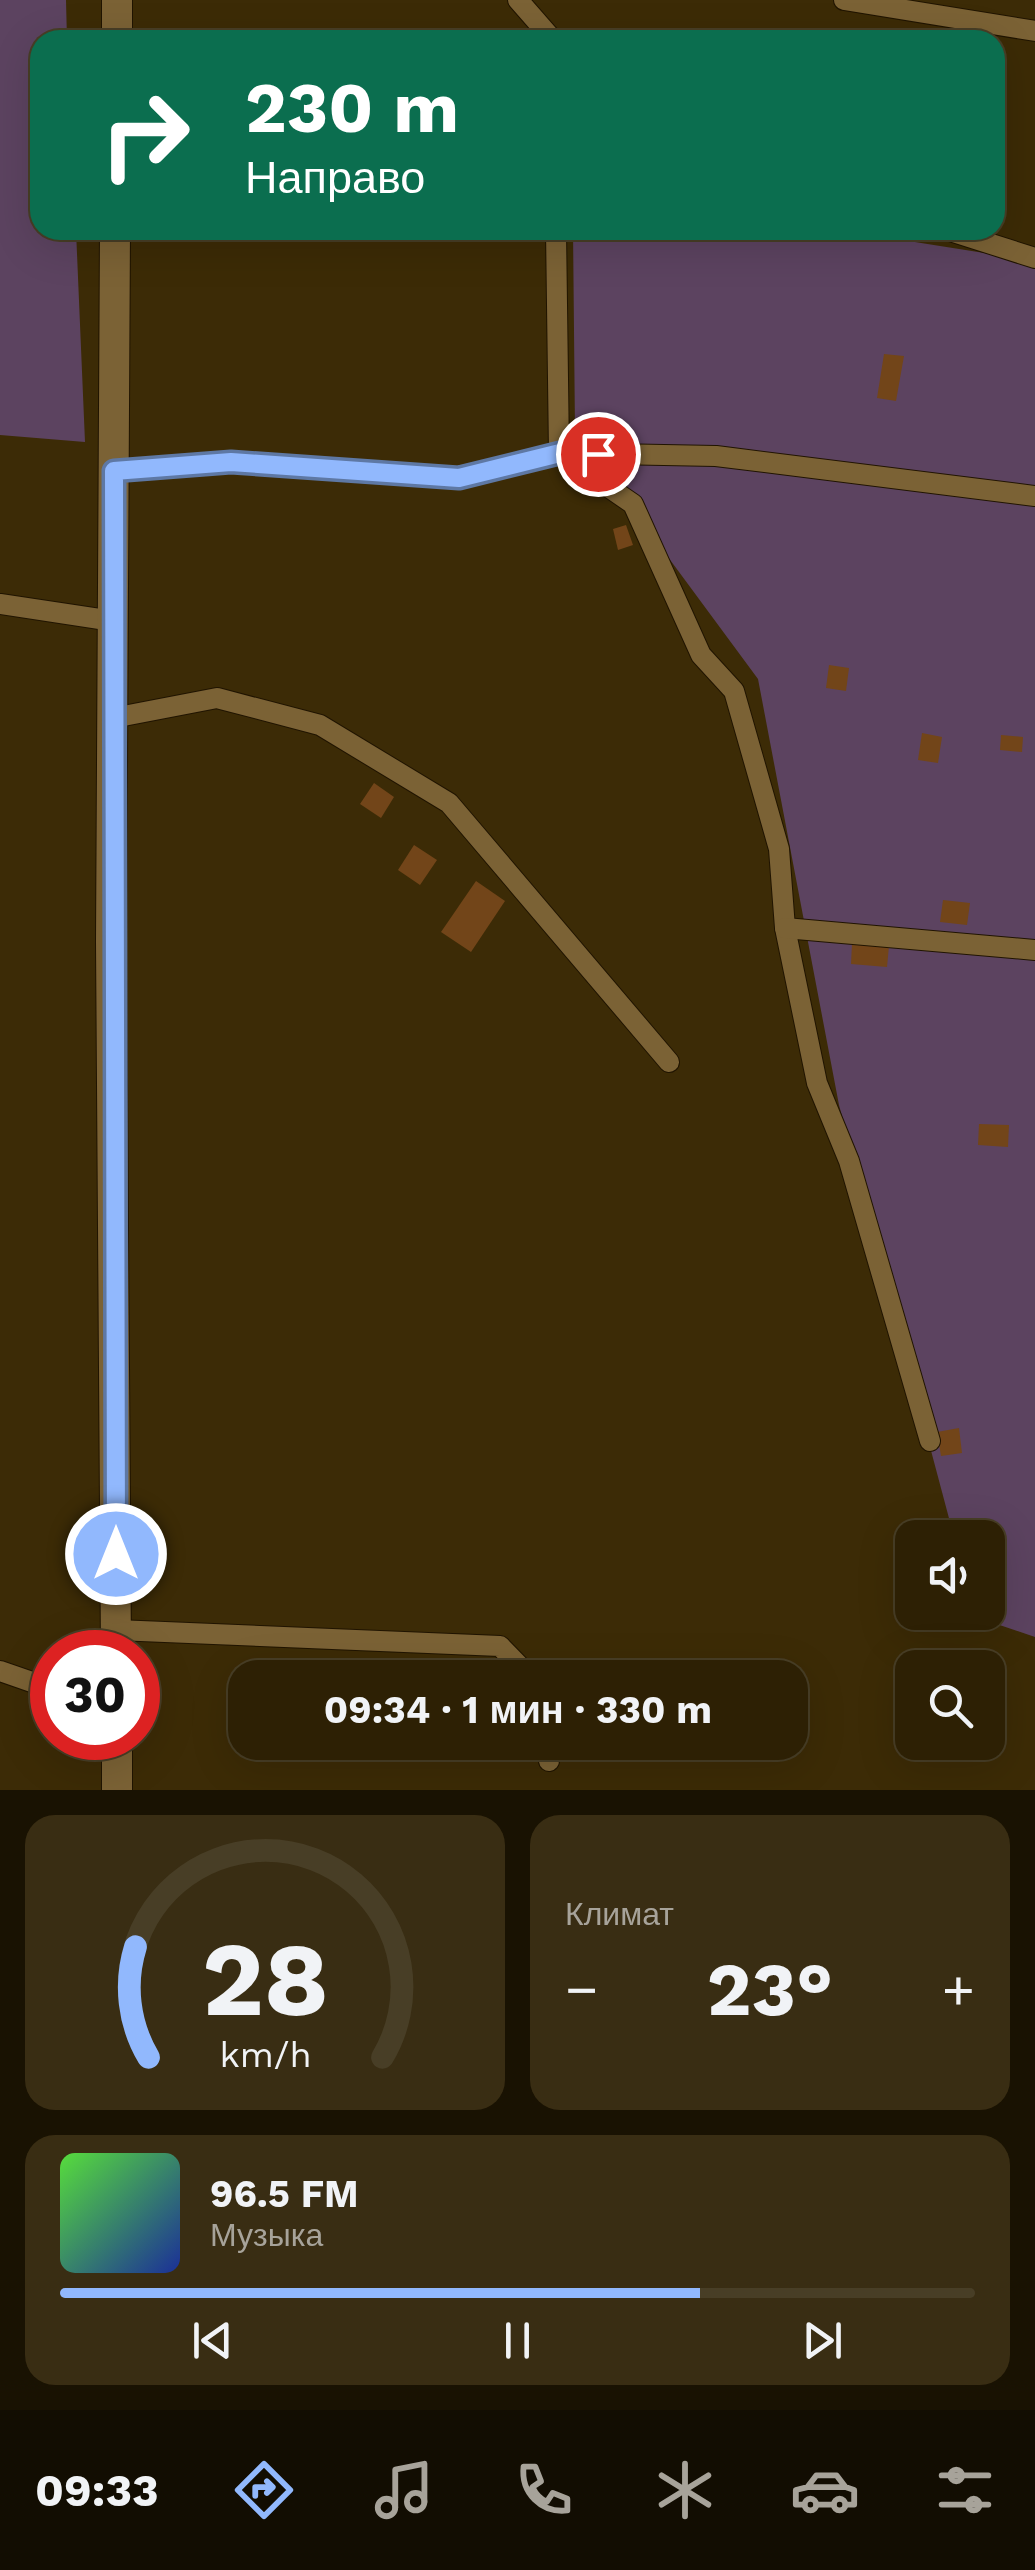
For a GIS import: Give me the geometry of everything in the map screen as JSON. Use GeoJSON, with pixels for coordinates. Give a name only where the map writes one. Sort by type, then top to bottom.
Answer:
{"type":"FeatureCollection","features":[{"type":"Feature","properties":{"kind":"street"},"geometry":{"type":"LineString","coordinates":[[117,0],[117,30]]}},
{"type":"Feature","properties":{"kind":"street"},"geometry":{"type":"LineString","coordinates":[[116,240],[116,1630]]}},
{"type":"Feature","properties":{"kind":"street"},"geometry":{"type":"LineString","coordinates":[[117,1760],[118,1790]]}},
{"type":"Feature","properties":{"kind":"lane"},"geometry":{"type":"LineString","coordinates":[[518,0],[544,30]]}},
{"type":"Feature","properties":{"kind":"lane"},"geometry":{"type":"LineString","coordinates":[[844,0],[1035,31]]}},
{"type":"Feature","properties":{"kind":"lane"},"geometry":{"type":"LineString","coordinates":[[556,240],[560,453]]}},
{"type":"Feature","properties":{"kind":"lane"},"geometry":{"type":"LineString","coordinates":[[978,240],[1035,258]]}},
{"type":"Feature","properties":{"kind":"lane"},"geometry":{"type":"LineString","coordinates":[[560,453],[633,504],[700,655],[734,691],[779,850],[784,928],[818,1084],[849,1162],[930,1441]]}},
{"type":"Feature","properties":{"kind":"lane"},"geometry":{"type":"LineString","coordinates":[[114,471],[231,462],[459,478],[560,453],[716,456],[1035,496]]}},
{"type":"Feature","properties":{"kind":"lane"},"geometry":{"type":"LineString","coordinates":[[0,604],[113,621]]}},
{"type":"Feature","properties":{"kind":"lane"},"geometry":{"type":"LineString","coordinates":[[113,718],[217,698],[320,726],[449,803],[669,1062]]}},
{"type":"Feature","properties":{"kind":"lane"},"geometry":{"type":"LineString","coordinates":[[784,928],[1035,950]]}},
{"type":"Feature","properties":{"kind":"lane"},"geometry":{"type":"LineString","coordinates":[[160,1641],[484,1644],[500,1646],[514,1660]]}},
{"type":"Feature","properties":{"kind":"lane"},"geometry":{"type":"LineString","coordinates":[[0,1671],[30,1681]]}},
{"type":"Feature","properties":{"kind":"shaded area"},"geometry":{"type":"Polygon","coordinates":[[[0,0],[66,0],[67,30],[30,30],[30,240],[76,240],[85,442],[0,435],[0,0]]]}},
{"type":"Feature","properties":{"kind":"shaded area"},"geometry":{"type":"Polygon","coordinates":[[[573,240],[902,240],[1035,261],[1035,1637],[1005,1627],[1005,1520],[949,1520],[839,1105],[758,679],[575,431],[573,240]]]}},
{"type":"Feature","properties":{"kind":"building"},"geometry":{"type":"Polygon","coordinates":[[[884,354],[904,356],[896,401],[877,398],[884,354]]]}},
{"type":"Feature","properties":{"kind":"building"},"geometry":{"type":"Polygon","coordinates":[[[626,525],[633,545],[618,550],[613,529],[626,525]]]}},
{"type":"Feature","properties":{"kind":"building"},"geometry":{"type":"Polygon","coordinates":[[[829,665],[849,668],[846,691],[826,688],[829,665]]]}},
{"type":"Feature","properties":{"kind":"building"},"geometry":{"type":"Polygon","coordinates":[[[922,733],[942,737],[938,763],[918,760],[922,733]]]}},
{"type":"Feature","properties":{"kind":"building"},"geometry":{"type":"Polygon","coordinates":[[[1001,735],[1023,737],[1022,752],[1000,750],[1001,735]]]}},
{"type":"Feature","properties":{"kind":"building"},"geometry":{"type":"Polygon","coordinates":[[[374,783],[394,797],[381,818],[360,804],[374,783]]]}},
{"type":"Feature","properties":{"kind":"building"},"geometry":{"type":"Polygon","coordinates":[[[414,845],[437,860],[420,885],[398,870],[414,845]]]}},
{"type":"Feature","properties":{"kind":"building"},"geometry":{"type":"Polygon","coordinates":[[[476,881],[505,901],[471,952],[441,932],[476,881]]]}},
{"type":"Feature","properties":{"kind":"building"},"geometry":{"type":"Polygon","coordinates":[[[943,900],[970,903],[967,925],[940,922],[943,900]]]}},
{"type":"Feature","properties":{"kind":"building"},"geometry":{"type":"Polygon","coordinates":[[[852,943],[889,946],[887,967],[851,964],[852,943]]]}},
{"type":"Feature","properties":{"kind":"building"},"geometry":{"type":"Polygon","coordinates":[[[979,1124],[1009,1125],[1008,1147],[978,1145],[979,1124]]]}},
{"type":"Feature","properties":{"kind":"building"},"geometry":{"type":"Polygon","coordinates":[[[959,1428],[962,1453],[941,1456],[937,1432],[959,1428]]]}},
{"type":"Feature","properties":{"kind":"route"},"geometry":{"type":"LineString","coordinates":[[116,1554],[111,942],[114,471],[231,462],[459,478],[560,453],[598,454]]}}]}
